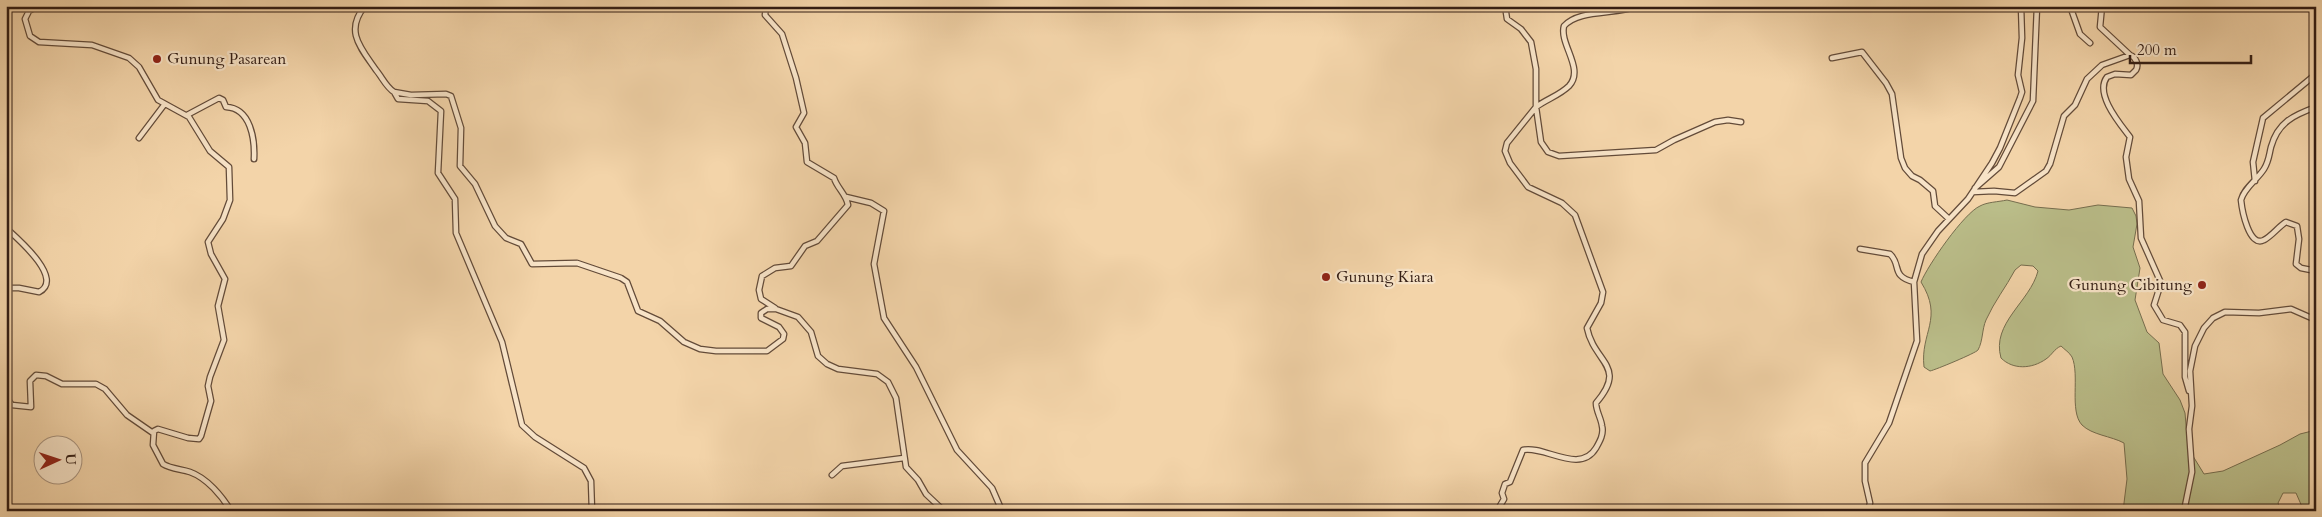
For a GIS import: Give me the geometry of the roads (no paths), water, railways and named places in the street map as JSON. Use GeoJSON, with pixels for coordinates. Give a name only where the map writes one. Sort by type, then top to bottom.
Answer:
{"type":"FeatureCollection","features":[{"type":"Feature","properties":{"kind":"street"},"geometry":{"type":"LineString","coordinates":[[22,6],[32,9]]}},
{"type":"Feature","properties":{"kind":"street"},"geometry":{"type":"LineString","coordinates":[[38,6],[32,9],[25,22],[27,31],[36,41],[46,44],[92,45],[129,58],[139,67],[158,100],[164,106],[187,115],[194,123],[210,151],[227,163],[231,171],[230,200],[223,219],[208,242],[211,254],[225,279],[218,306],[224,342],[210,377],[208,386],[211,401],[200,438],[188,438],[160,429],[153,433]]}},
{"type":"Feature","properties":{"kind":"street"},"geometry":{"type":"LineString","coordinates":[[364,6],[355,20],[358,42],[398,99],[428,101],[440,109],[442,136],[438,173],[455,199],[456,233],[503,344],[522,425],[535,437],[584,468],[590,481],[592,511]]}},
{"type":"Feature","properties":{"kind":"street"},"geometry":{"type":"LineString","coordinates":[[766,6],[765,15],[782,34],[801,94],[804,113],[796,127],[805,143],[807,162],[832,176],[836,186],[846,197],[871,203],[884,211],[874,264],[884,318],[916,367],[957,450],[994,492],[1002,511]]}},
{"type":"Feature","properties":{"kind":"street"},"geometry":{"type":"LineString","coordinates":[[1505,6],[1507,19],[1521,29],[1531,42],[1536,74],[1536,107],[1540,142],[1548,152],[1559,156],[1656,150],[1715,122],[1728,120],[1741,122]]}},
{"type":"Feature","properties":{"kind":"street"},"geometry":{"type":"LineString","coordinates":[[1497,511],[1504,499],[1502,493],[1505,484],[1510,482],[1524,450],[1558,457],[1580,459],[1594,452],[1601,438],[1602,427],[1596,404],[1609,384],[1608,368],[1590,338],[1588,328],[1601,303],[1603,292],[1580,227],[1573,213],[1563,204],[1535,191],[1526,184],[1510,163],[1505,151],[1507,143],[1536,107],[1564,90],[1572,81],[1574,66],[1562,32],[1565,24],[1582,15],[1615,13],[1638,6]]}},
{"type":"Feature","properties":{"kind":"street"},"geometry":{"type":"LineString","coordinates":[[1973,191],[2000,148],[2022,92],[2018,75],[2022,38],[2021,6]]}},
{"type":"Feature","properties":{"kind":"street"},"geometry":{"type":"LineString","coordinates":[[1868,511],[1870,503],[1865,481],[1864,463],[1888,422],[1917,341],[1914,282],[1924,250],[1973,191],[1999,167],[2033,101],[2037,6]]}},
{"type":"Feature","properties":{"kind":"street"},"geometry":{"type":"LineString","coordinates":[[2070,6],[2080,34],[2090,43]]}},
{"type":"Feature","properties":{"kind":"street"},"geometry":{"type":"LineString","coordinates":[[2102,6],[2100,28],[2136,60],[2136,70],[2131,75],[2115,74],[2107,77],[2104,82],[2105,93],[2114,116],[2130,137],[2126,156],[2129,178],[2139,201],[2141,238],[2161,283],[2154,305],[2163,320],[2180,325],[2185,332],[2186,377],[2192,406],[2189,428],[2192,472],[2184,511]]}},
{"type":"Feature","properties":{"kind":"street"},"geometry":{"type":"LineString","coordinates":[[242,7],[253,7]]}},
{"type":"Feature","properties":{"kind":"street"},"geometry":{"type":"LineString","coordinates":[[1832,58],[1862,52],[1886,83],[1894,100],[1901,158],[1912,176],[1933,191],[1935,206],[1949,219]]}},
{"type":"Feature","properties":{"kind":"street"},"geometry":{"type":"LineString","coordinates":[[1973,191],[2015,193],[2046,171],[2050,164],[2064,116],[2075,104],[2087,78],[2102,64],[2130,55]]}},
{"type":"Feature","properties":{"kind":"street"},"geometry":{"type":"LineString","coordinates":[[2255,181],[2253,162],[2263,118],[2316,74]]}},
{"type":"Feature","properties":{"kind":"street"},"geometry":{"type":"LineString","coordinates":[[394,92],[411,95],[446,94],[450,96],[453,109],[460,124],[458,157],[461,169],[475,184],[495,226],[506,238],[521,244],[532,264],[577,263],[621,278],[627,282],[638,311],[660,321],[684,342],[708,350],[767,351],[784,339],[784,334],[778,327],[761,318],[760,315],[767,309],[776,309],[793,314],[804,322],[812,334],[818,356],[827,364],[838,369],[877,374],[888,382],[896,398],[907,469],[918,480],[926,494],[944,511]]}},
{"type":"Feature","properties":{"kind":"street"},"geometry":{"type":"LineString","coordinates":[[187,115],[219,98],[223,100],[226,107],[232,107],[242,115],[252,130],[254,159]]}},
{"type":"Feature","properties":{"kind":"street"},"geometry":{"type":"LineString","coordinates":[[139,138],[164,106]]}},
{"type":"Feature","properties":{"kind":"street"},"geometry":{"type":"LineString","coordinates":[[2316,107],[2294,114],[2283,123],[2271,147],[2265,167],[2255,181],[2245,190],[2241,200],[2251,237],[2257,241],[2263,240],[2286,222],[2293,223],[2299,231],[2296,264],[2300,268],[2316,271]]}},
{"type":"Feature","properties":{"kind":"street"},"geometry":{"type":"LineString","coordinates":[[776,309],[761,299],[759,290],[762,276],[775,268],[791,266],[805,246],[817,241],[847,208],[846,197]]}},
{"type":"Feature","properties":{"kind":"street"},"geometry":{"type":"LineString","coordinates":[[6,228],[35,258],[44,270],[47,280],[44,288],[39,292],[19,288],[6,288]]}},
{"type":"Feature","properties":{"kind":"street"},"geometry":{"type":"LineString","coordinates":[[1860,249],[1890,254],[1895,260],[1897,273],[1902,278],[1914,282]]}},
{"type":"Feature","properties":{"kind":"street"},"geometry":{"type":"LineString","coordinates":[[2189,391],[2191,360],[2199,336],[2208,323],[2219,315],[2225,312],[2258,313],[2286,309],[2316,320]]}},
{"type":"Feature","properties":{"kind":"street"},"geometry":{"type":"LineString","coordinates":[[6,397],[12,405],[31,407],[30,379],[36,375],[46,376],[62,384],[92,382],[105,389],[124,413],[153,433]]}},
{"type":"Feature","properties":{"kind":"street"},"geometry":{"type":"LineString","coordinates":[[153,433],[153,444],[163,464],[200,477],[222,498],[231,511]]}},
{"type":"Feature","properties":{"kind":"street"},"geometry":{"type":"LineString","coordinates":[[832,475],[842,466],[904,458]]}},
{"type":"Feature","properties":{"kind":"place","name":"Gunung Pasarean"},"geometry":{"type":"Point","coordinates":[157,59]}},
{"type":"Feature","properties":{"kind":"place","name":"Gunung Kiara"},"geometry":{"type":"Point","coordinates":[1326,277]}},
{"type":"Feature","properties":{"kind":"place","name":"Gunung Cibitung"},"geometry":{"type":"Point","coordinates":[2202,285]}}]}
